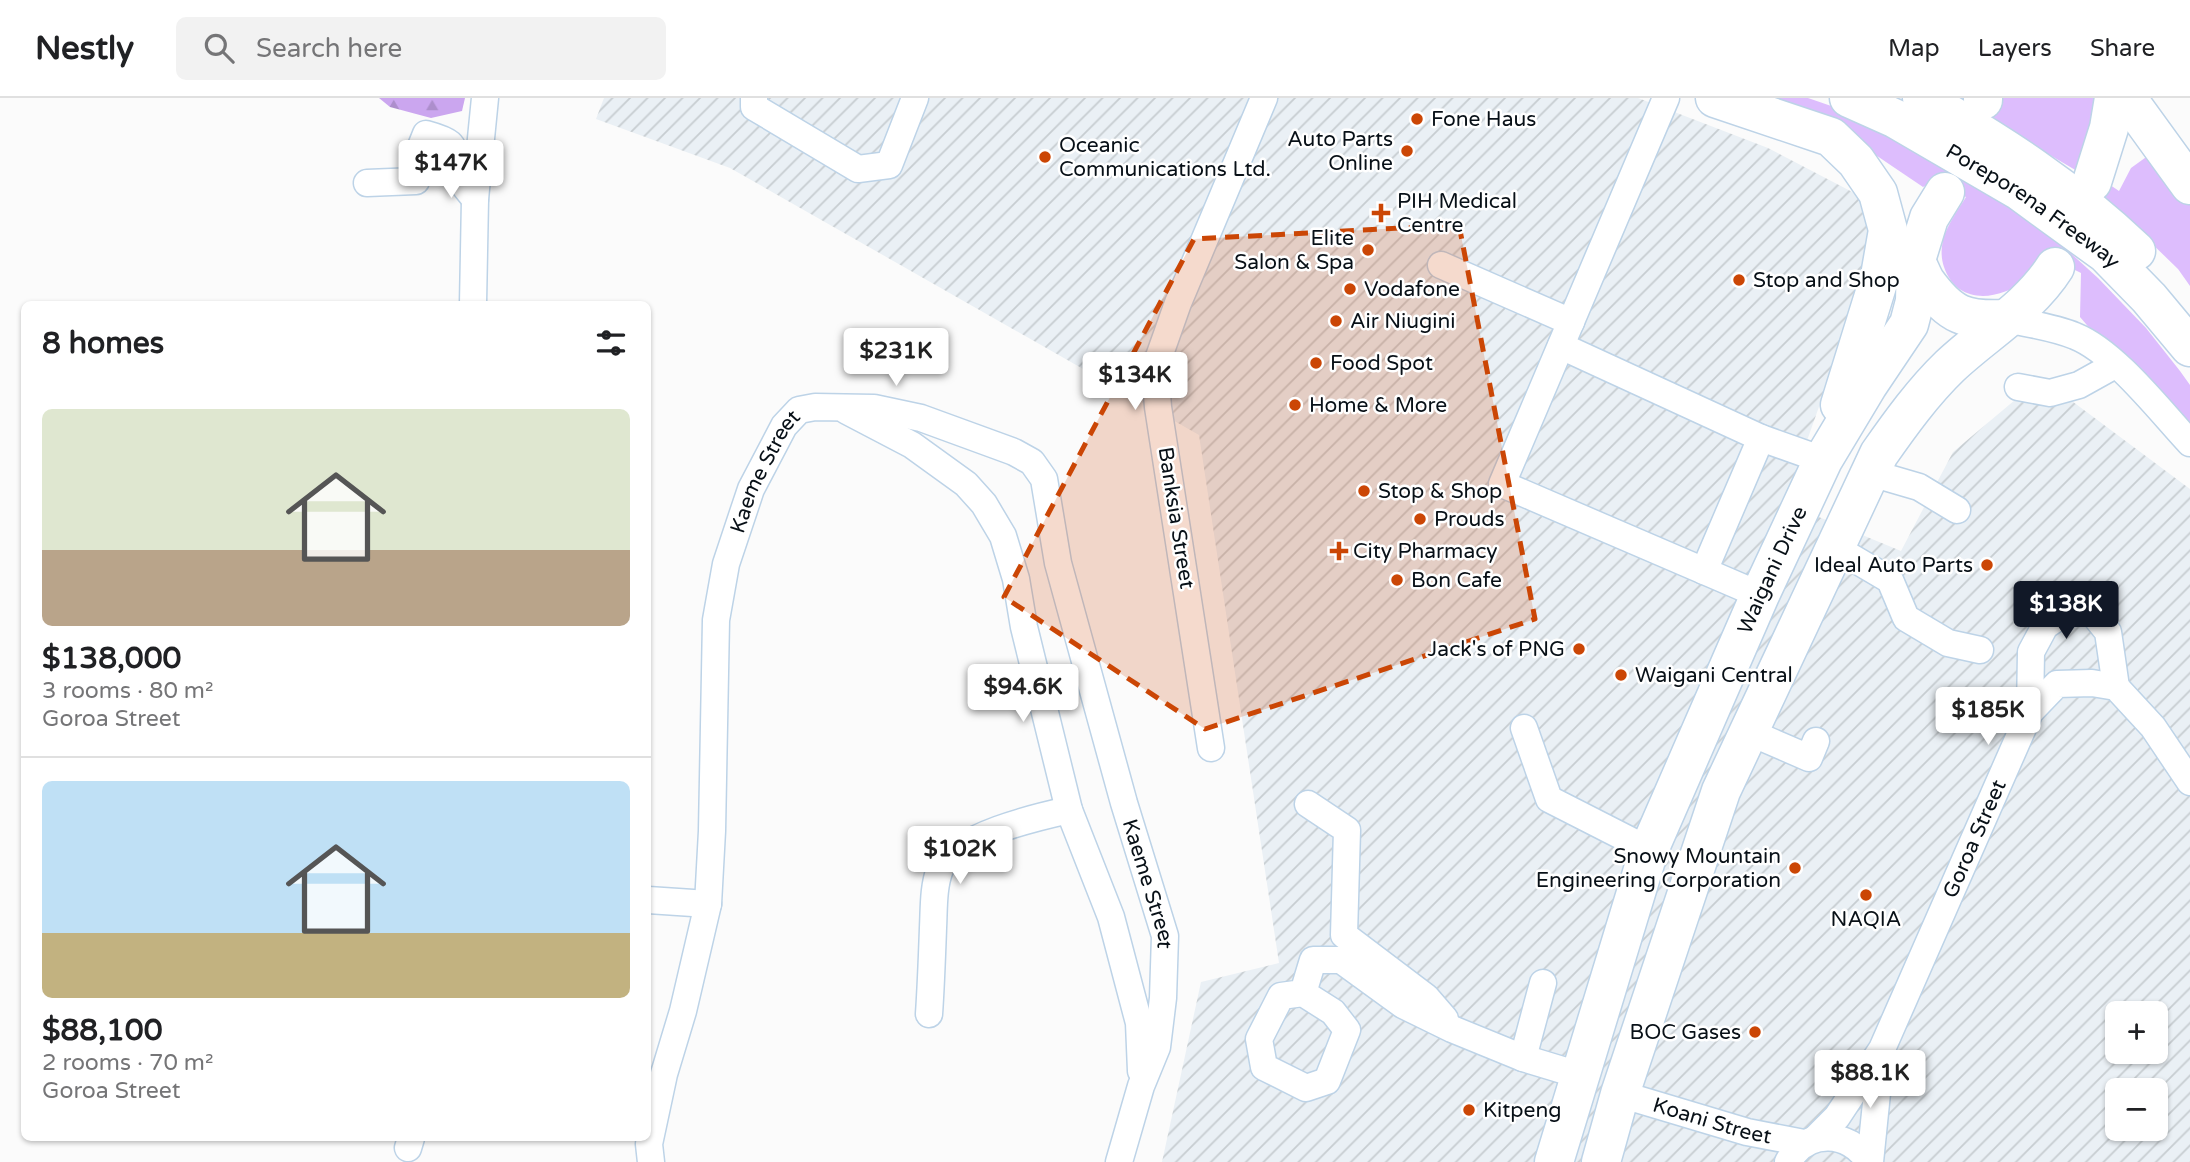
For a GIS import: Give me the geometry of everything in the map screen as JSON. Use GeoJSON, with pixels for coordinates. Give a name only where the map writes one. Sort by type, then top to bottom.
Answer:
{"type":"FeatureCollection","features":[{"type":"Feature","properties":{"kind":"highway"},"geometry":{"type":"LineString","coordinates":[[1715,98],[1831,137],[1856,161],[1878,193],[1888,230],[1880,276],[1823,460]]}},
{"type":"Feature","properties":{"kind":"highway","name":"Poreporena Freeway"},"geometry":{"type":"LineString","coordinates":[[1849,98],[1896,119],[2029,198],[2106,254],[2158,307],[2190,347]]}},
{"type":"Feature","properties":{"kind":"highway","name":"Poreporena Freeway"},"geometry":{"type":"LineString","coordinates":[[1922,98],[2005,146],[2096,214],[2160,274],[2190,309]]}},
{"type":"Feature","properties":{"kind":"highway"},"geometry":{"type":"LineString","coordinates":[[2092,182],[2109,128],[2115,98]]}},
{"type":"Feature","properties":{"kind":"highway"},"geometry":{"type":"LineString","coordinates":[[2127,98],[2190,185]]}},
{"type":"Feature","properties":{"kind":"highway","name":"Waigani Drive"},"geometry":{"type":"LineString","coordinates":[[1554,1162],[1649,850],[1760,595],[1823,460],[1909,324],[1915,301],[1916,260],[1929,218],[1945,192]]}},
{"type":"Feature","properties":{"kind":"highway"},"geometry":{"type":"LineString","coordinates":[[1888,230],[1916,260],[1925,280],[1948,309],[1972,319],[2006,319]]}},
{"type":"Feature","properties":{"kind":"highway"},"geometry":{"type":"LineString","coordinates":[[1601,1162],[1620,1094],[1721,791],[1879,454],[1899,425],[1942,375],[2043,286],[2055,267]]}},
{"type":"Feature","properties":{"kind":"highway"},"geometry":{"type":"LineString","coordinates":[[1569,1162],[1588,1096],[1604,1091],[1620,1094]]}},
{"type":"Feature","properties":{"kind":"street"},"geometry":{"type":"LineString","coordinates":[[473,301],[475,199],[485,98]]}},
{"type":"Feature","properties":{"kind":"street"},"geometry":{"type":"LineString","coordinates":[[754,98],[754,107],[858,169],[889,166],[915,98]]}},
{"type":"Feature","properties":{"kind":"street","name":"Banksia Street"},"geometry":{"type":"LineString","coordinates":[[1211,748],[1158,407],[1155,368],[1178,303],[1264,98]]}},
{"type":"Feature","properties":{"kind":"street"},"geometry":{"type":"LineString","coordinates":[[1666,98],[1502,484],[1760,595]]}},
{"type":"Feature","properties":{"kind":"street"},"geometry":{"type":"LineString","coordinates":[[367,183],[416,181],[420,149],[426,134],[446,139],[455,152],[459,178],[475,199]]}},
{"type":"Feature","properties":{"kind":"street"},"geometry":{"type":"LineString","coordinates":[[1441,265],[1761,438],[1823,460]]}},
{"type":"Feature","properties":{"kind":"street"},"geometry":{"type":"LineString","coordinates":[[2006,319],[2058,330],[2077,337],[2102,352],[2190,443]]}},
{"type":"Feature","properties":{"kind":"street"},"geometry":{"type":"LineString","coordinates":[[2018,387],[2050,393],[2080,385],[2115,365]]}},
{"type":"Feature","properties":{"kind":"street","name":"Kaeme Street"},"geometry":{"type":"LineString","coordinates":[[651,1135],[708,904],[716,620],[726,564],[751,489],[784,426],[799,410],[815,407],[874,408],[921,418],[1014,452],[1032,462],[1044,479],[1058,564],[1124,803],[1165,936],[1163,998],[1157,1047],[1141,1086],[1119,1162]]}},
{"type":"Feature","properties":{"kind":"street"},"geometry":{"type":"LineString","coordinates":[[842,408],[912,444],[966,484],[984,504],[1003,536],[1016,579],[1024,627],[1069,810],[1111,917],[1139,1023],[1141,1086]]}},
{"type":"Feature","properties":{"kind":"street"},"geometry":{"type":"LineString","coordinates":[[1704,572],[1761,438]]}},
{"type":"Feature","properties":{"kind":"street"},"geometry":{"type":"LineString","coordinates":[[1871,473],[1919,487],[1957,510]]}},
{"type":"Feature","properties":{"kind":"street"},"geometry":{"type":"LineString","coordinates":[[1834,547],[1890,580],[1906,618],[1948,643],[1980,650]]}},
{"type":"Feature","properties":{"kind":"street"},"geometry":{"type":"LineString","coordinates":[[2030,712],[2031,652],[2045,626],[2067,611],[2091,611],[2108,632],[2116,687],[2153,727],[2190,782]]}},
{"type":"Feature","properties":{"kind":"street","name":"Goroa Street"},"geometry":{"type":"LineString","coordinates":[[1803,1148],[1837,1117],[1882,1049],[2030,712],[2057,684],[2092,683],[2116,687]]}},
{"type":"Feature","properties":{"kind":"street"},"geometry":{"type":"LineString","coordinates":[[1524,729],[1549,799],[1649,850]]}},
{"type":"Feature","properties":{"kind":"street"},"geometry":{"type":"LineString","coordinates":[[1749,732],[1809,758],[1816,741]]}},
{"type":"Feature","properties":{"kind":"street"},"geometry":{"type":"LineString","coordinates":[[1308,804],[1347,830],[1344,935],[1426,997],[1452,1028]]}},
{"type":"Feature","properties":{"kind":"street"},"geometry":{"type":"LineString","coordinates":[[929,1014],[936,888],[941,867],[953,853],[982,836],[1028,818],[1069,810]]}},
{"type":"Feature","properties":{"kind":"street"},"geometry":{"type":"LineString","coordinates":[[651,900],[708,904]]}},
{"type":"Feature","properties":{"kind":"street"},"geometry":{"type":"LineString","coordinates":[[1303,993],[1313,960],[1341,960],[1403,1005],[1523,1058],[1579,1075]]}},
{"type":"Feature","properties":{"kind":"street"},"geometry":{"type":"LineString","coordinates":[[1523,1058],[1544,983]]}},
{"type":"Feature","properties":{"kind":"street","name":"Goroa Street"},"geometry":{"type":"LineString","coordinates":[[1869,1162],[1882,1049]]}},
{"type":"Feature","properties":{"kind":"street","name":"Koani Street"},"geometry":{"type":"LineString","coordinates":[[1620,1094],[1803,1148],[1837,1137],[1857,1146],[1869,1162]]}},
{"type":"Feature","properties":{"kind":"street","name":"Kaeme Street"},"geometry":{"type":"LineString","coordinates":[[650,1141],[651,1162]]}},
{"type":"Feature","properties":{"kind":"highlighted area"},"geometry":{"type":"Polygon","coordinates":[[[1459,225],[1535,619],[1205,729],[1004,597],[1194,239],[1459,225]]]}},
{"type":"Feature","properties":{"kind":"shaded area"},"geometry":{"type":"Polygon","coordinates":[[[604,98],[1638,98],[1768,148],[1883,208],[1851,316],[1785,503],[1901,551],[1953,452],[2041,378],[2190,489],[2190,1162],[1162,1162],[1201,982],[1279,963],[1199,435],[730,168],[596,119],[604,98]]]}},
{"type":"Feature","properties":{"kind":"shaded area"},"geometry":{"type":"Polygon","coordinates":[[[1762,98],[1808,98],[1837,108],[1912,143],[2043,228],[2098,278],[2146,328],[2180,371],[2190,385],[2190,422],[2080,317],[2081,273],[2045,255],[2028,278],[2002,293],[1979,296],[1958,288],[1944,267],[1943,240],[1966,197],[1930,183],[1923,187],[1849,137],[1762,98]]]}},
{"type":"Feature","properties":{"kind":"shaded area"},"geometry":{"type":"Polygon","coordinates":[[[1946,98],[2097,98],[2082,166],[2119,191],[2131,168],[2149,155],[2190,205],[2190,286],[2178,269],[2077,171],[1946,98]]]}},
{"type":"Feature","properties":{"kind":"green space"},"geometry":{"type":"Polygon","coordinates":[[[379,98],[465,98],[462,111],[431,118],[390,107],[379,98]]]}},
{"type":"Feature","properties":{"kind":"place","name":"Fone Haus"},"geometry":{"type":"Point","coordinates":[1417,119]}},
{"type":"Feature","properties":{"kind":"place","name":"Auto Parts Online"},"geometry":{"type":"Point","coordinates":[1407,151]}},
{"type":"Feature","properties":{"kind":"place","name":"Oceanic Communications Ltd."},"geometry":{"type":"Point","coordinates":[1045,157]}},
{"type":"Feature","properties":{"kind":"place","name":"PIH Medical Centre"},"geometry":{"type":"Point","coordinates":[1381,213]}},
{"type":"Feature","properties":{"kind":"place","name":"Elite Salon & Spa"},"geometry":{"type":"Point","coordinates":[1368,250]}},
{"type":"Feature","properties":{"kind":"place","name":"Stop and Shop"},"geometry":{"type":"Point","coordinates":[1739,280]}},
{"type":"Feature","properties":{"kind":"place","name":"Vodafone"},"geometry":{"type":"Point","coordinates":[1350,289]}},
{"type":"Feature","properties":{"kind":"place","name":"Air Niugini"},"geometry":{"type":"Point","coordinates":[1336,321]}},
{"type":"Feature","properties":{"kind":"place","name":"Food Spot"},"geometry":{"type":"Point","coordinates":[1316,363]}},
{"type":"Feature","properties":{"kind":"place","name":"Home & More"},"geometry":{"type":"Point","coordinates":[1295,405]}},
{"type":"Feature","properties":{"kind":"place","name":"Stop & Shop"},"geometry":{"type":"Point","coordinates":[1364,491]}},
{"type":"Feature","properties":{"kind":"place","name":"Prouds"},"geometry":{"type":"Point","coordinates":[1420,519]}},
{"type":"Feature","properties":{"kind":"place","name":"City Pharmacy"},"geometry":{"type":"Point","coordinates":[1339,551]}},
{"type":"Feature","properties":{"kind":"place","name":"Ideal Auto Parts"},"geometry":{"type":"Point","coordinates":[1987,565]}},
{"type":"Feature","properties":{"kind":"place","name":"Bon Cafe"},"geometry":{"type":"Point","coordinates":[1397,580]}},
{"type":"Feature","properties":{"kind":"place","name":"Jack's of PNG"},"geometry":{"type":"Point","coordinates":[1579,649]}},
{"type":"Feature","properties":{"kind":"place","name":"Waigani Central"},"geometry":{"type":"Point","coordinates":[1621,675]}},
{"type":"Feature","properties":{"kind":"place","name":"Snowy Mountain Engineering Corporation"},"geometry":{"type":"Point","coordinates":[1795,868]}},
{"type":"Feature","properties":{"kind":"place","name":"NAQIA"},"geometry":{"type":"Point","coordinates":[1866,895]}},
{"type":"Feature","properties":{"kind":"place","name":"BOC Gases"},"geometry":{"type":"Point","coordinates":[1755,1032]}},
{"type":"Feature","properties":{"kind":"place","name":"Kitpeng"},"geometry":{"type":"Point","coordinates":[1469,1110]}}]}
